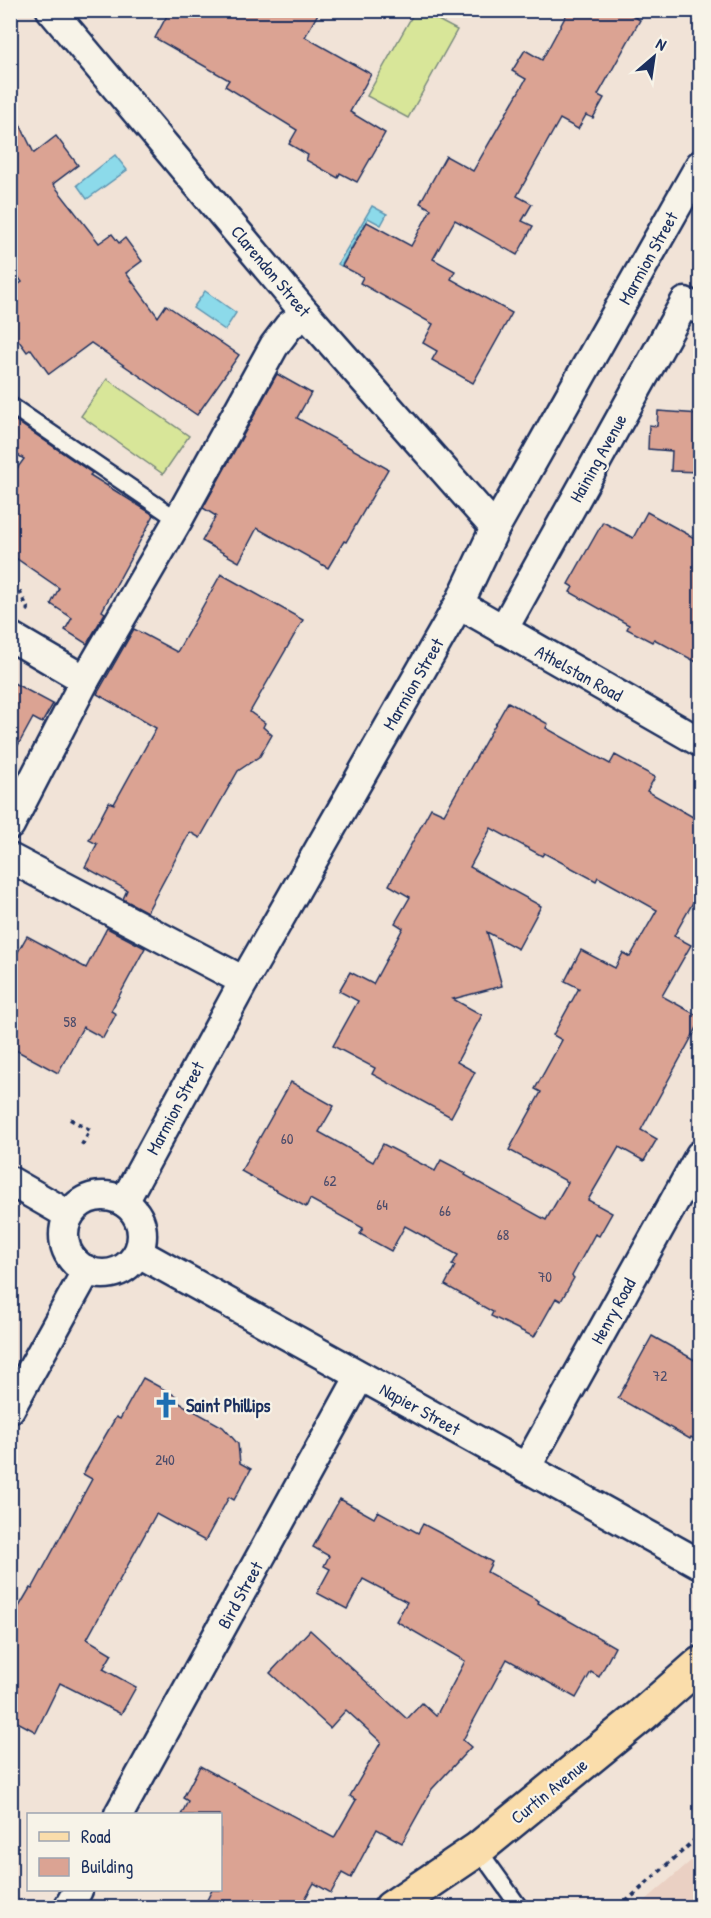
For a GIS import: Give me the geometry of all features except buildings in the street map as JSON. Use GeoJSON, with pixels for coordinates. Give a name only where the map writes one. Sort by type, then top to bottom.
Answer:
{"type":"FeatureCollection","features":[{"type":"Feature","properties":{"kind":"main road","name":"Curtin Avenue"},"geometry":{"type":"LineString","coordinates":[[391,1908],[478,1849],[642,1715],[700,1664]]}},
{"type":"Feature","properties":{"kind":"street","name":"Clarendon Street"},"geometry":{"type":"LineString","coordinates":[[51,10],[306,314],[495,528]]}},
{"type":"Feature","properties":{"kind":"street","name":"Marmion Street"},"geometry":{"type":"LineString","coordinates":[[124,1202],[244,981],[459,604],[495,528],[700,165]]}},
{"type":"Feature","properties":{"kind":"street","name":"Haining Avenue"},"geometry":{"type":"LineString","coordinates":[[503,630],[685,302],[700,310]]}},
{"type":"Feature","properties":{"kind":"street"},"geometry":{"type":"LineString","coordinates":[[10,825],[85,680],[178,520],[274,346],[289,326],[306,314]]}},
{"type":"Feature","properties":{"kind":"street","name":"Athelstan Road"},"geometry":{"type":"LineString","coordinates":[[459,604],[700,742]]}},
{"type":"Feature","properties":{"kind":"street"},"geometry":{"type":"LineString","coordinates":[[10,636],[85,680]]}},
{"type":"Feature","properties":{"kind":"street"},"geometry":{"type":"LineString","coordinates":[[10,858],[244,981]]}},
{"type":"Feature","properties":{"kind":"street","name":"Henry Road"},"geometry":{"type":"LineString","coordinates":[[526,1468],[700,1155]]}},
{"type":"Feature","properties":{"kind":"street"},"geometry":{"type":"LineString","coordinates":[[10,1181],[69,1215]]}},
{"type":"Feature","properties":{"kind":"street"},"geometry":{"type":"LineString","coordinates":[[100,1196],[112,1197],[124,1202],[133,1209],[143,1230],[143,1242],[139,1253],[133,1262],[113,1274],[95,1275],[80,1267],[71,1259],[66,1248],[64,1237],[69,1215],[88,1199],[100,1196]]}},
{"type":"Feature","properties":{"kind":"street","name":"Napier Street"},"geometry":{"type":"LineString","coordinates":[[139,1253],[700,1564]]}},
{"type":"Feature","properties":{"kind":"street"},"geometry":{"type":"LineString","coordinates":[[10,1409],[87,1270]]}},
{"type":"Feature","properties":{"kind":"street","name":"Bird Street"},"geometry":{"type":"LineString","coordinates":[[120,1813],[360,1376]]}},
{"type":"Feature","properties":{"kind":"street"},"geometry":{"type":"LineString","coordinates":[[68,1908],[77,1891]]}},
{"type":"Feature","properties":{"kind":"lane"},"geometry":{"type":"LineString","coordinates":[[10,405],[178,520]]}},
{"type":"Feature","properties":{"kind":"lane"},"geometry":{"type":"LineString","coordinates":[[478,1849],[520,1908]]}},
{"type":"Feature","properties":{"kind":"path"},"geometry":{"type":"LineString","coordinates":[[70,1119],[90,1130],[82,1144]]}},
{"type":"Feature","properties":{"kind":"path"},"geometry":{"type":"LineString","coordinates":[[619,1908],[700,1835]]}},
{"type":"Feature","properties":{"kind":"shaded area"},"geometry":{"type":"Polygon","coordinates":[[[700,1853],[700,1907],[638,1907],[700,1853]]]}},
{"type":"Feature","properties":{"kind":"green space"},"geometry":{"type":"Polygon","coordinates":[[[415,11],[421,11],[457,30],[408,118],[367,96],[415,11]]]}},
{"type":"Feature","properties":{"kind":"green space"},"geometry":{"type":"Polygon","coordinates":[[[107,379],[189,436],[163,474],[81,416],[107,379]]]}},
{"type":"Feature","properties":{"kind":"water"},"geometry":{"type":"Polygon","coordinates":[[[115,155],[127,170],[87,199],[77,185],[115,155]]]}},
{"type":"Feature","properties":{"kind":"water"},"geometry":{"type":"Polygon","coordinates":[[[372,206],[387,214],[381,225],[368,218],[341,266],[338,264],[372,206]]]}},
{"type":"Feature","properties":{"kind":"water"},"geometry":{"type":"Polygon","coordinates":[[[205,291],[236,313],[225,330],[193,308],[205,291]]]}},
{"type":"Feature","properties":{"kind":"place","name":"Saint Phillips"},"geometry":{"type":"Point","coordinates":[166,1405]}}]}
